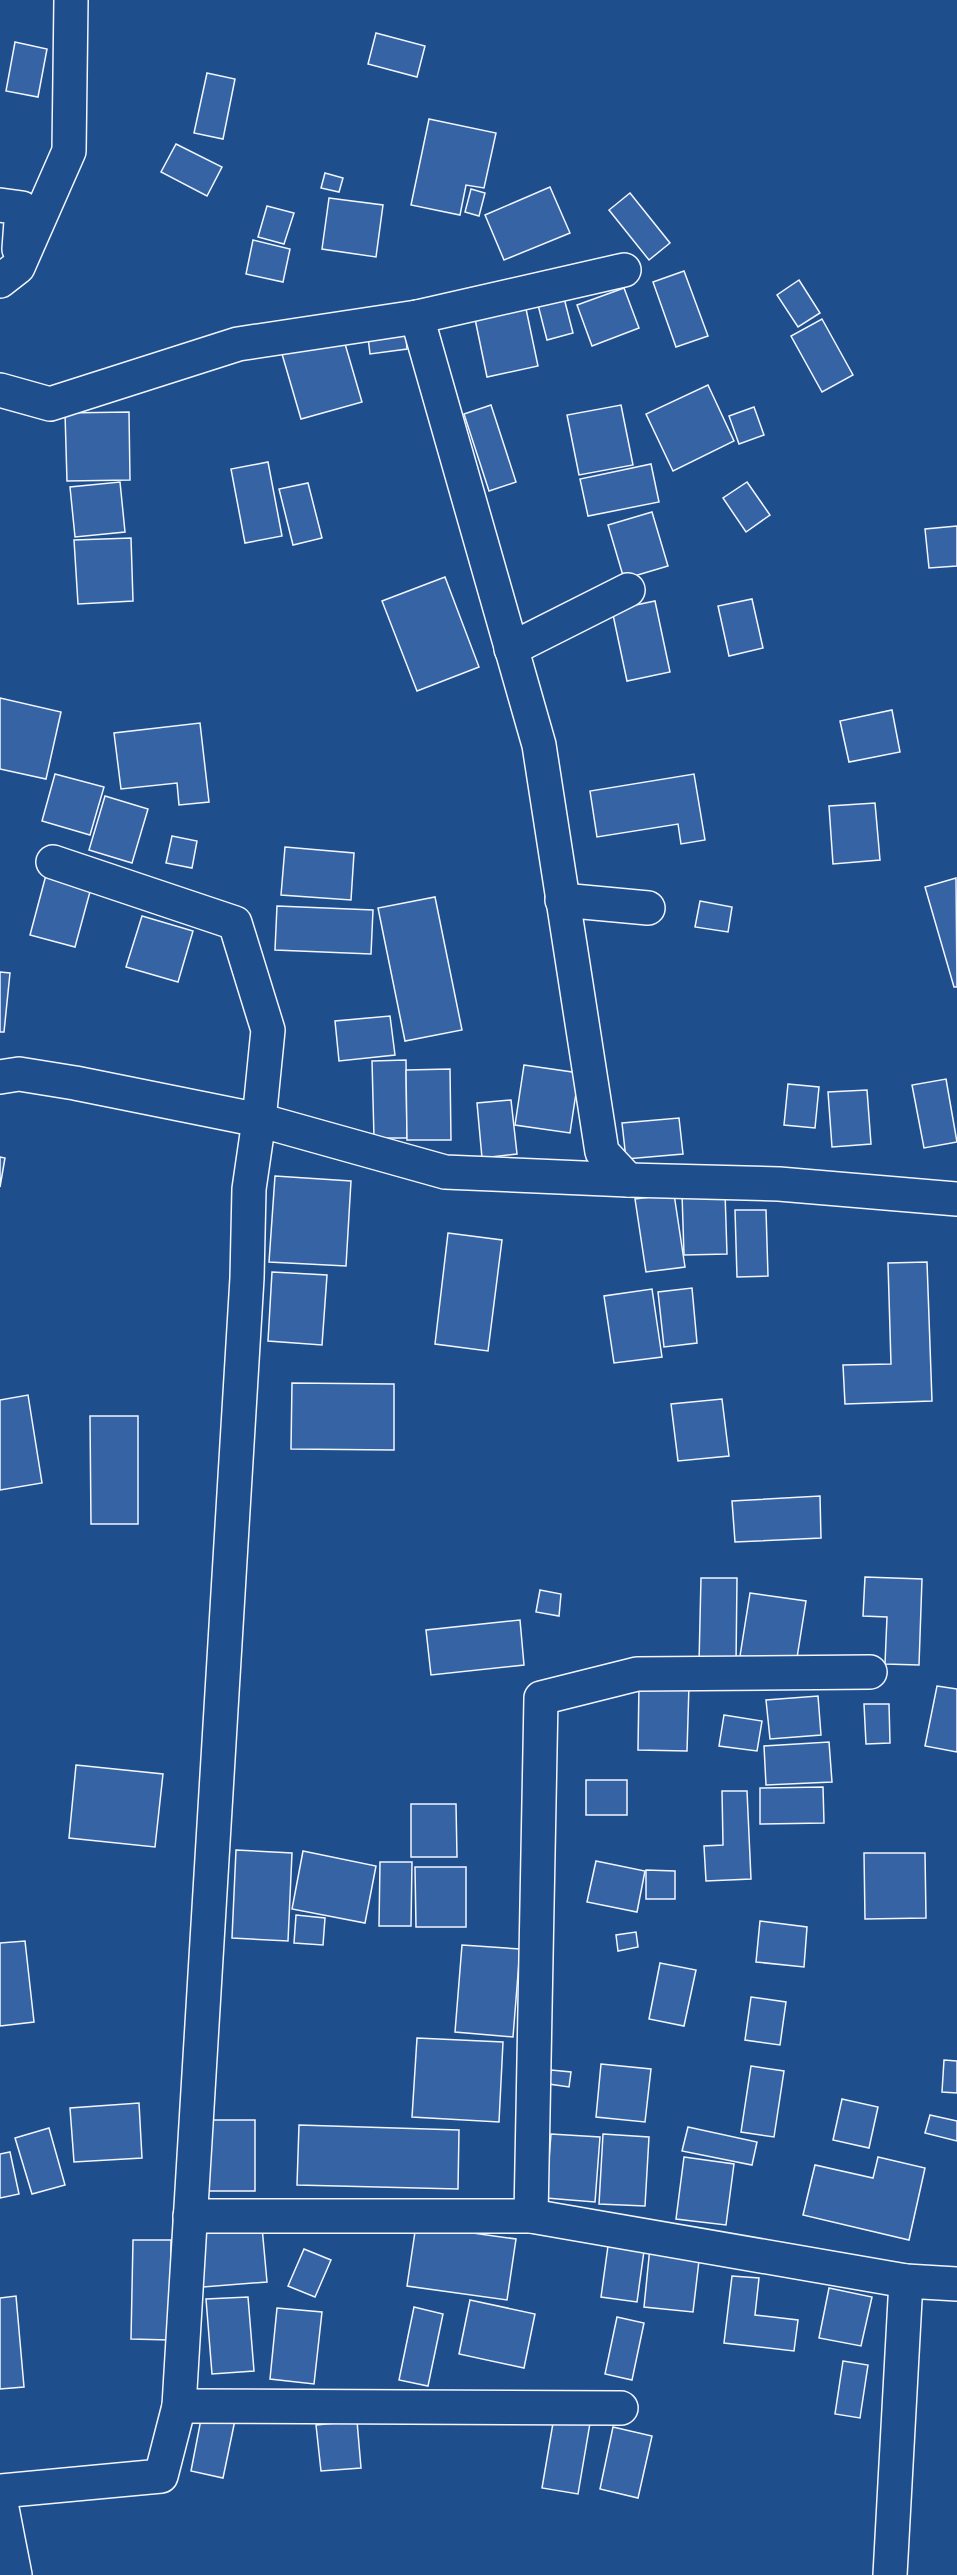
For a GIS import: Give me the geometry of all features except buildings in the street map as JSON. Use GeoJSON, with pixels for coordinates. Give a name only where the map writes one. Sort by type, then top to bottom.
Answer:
{"type":"FeatureCollection","features":[{"type":"Feature","properties":{"kind":"street"},"geometry":{"type":"LineString","coordinates":[[9,274],[69,151],[71,0]]}},
{"type":"Feature","properties":{"kind":"street"},"geometry":{"type":"LineString","coordinates":[[0,205],[22,208],[9,274]]}},
{"type":"Feature","properties":{"kind":"street"},"geometry":{"type":"LineString","coordinates":[[0,390],[50,404],[238,344],[417,318],[624,270]]}},
{"type":"Feature","properties":{"kind":"street"},"geometry":{"type":"LineString","coordinates":[[417,318],[539,746],[602,1152],[628,1180]]}},
{"type":"Feature","properties":{"kind":"street"},"geometry":{"type":"LineString","coordinates":[[511,649],[628,590]]}},
{"type":"Feature","properties":{"kind":"street"},"geometry":{"type":"LineString","coordinates":[[0,2491],[161,2476],[179,2406],[246,1290],[249,1189],[268,1030],[235,923],[52,862]]}},
{"type":"Feature","properties":{"kind":"street"},"geometry":{"type":"LineString","coordinates":[[562,900],[648,908]]}},
{"type":"Feature","properties":{"kind":"street"},"geometry":{"type":"LineString","coordinates":[[0,1077],[19,1074],[75,1083],[259,1120],[446,1172],[779,1184],[957,1199]]}},
{"type":"Feature","properties":{"kind":"street"},"geometry":{"type":"LineString","coordinates":[[531,2216],[541,1698],[637,1674],[870,1672]]}},
{"type":"Feature","properties":{"kind":"street"},"geometry":{"type":"LineString","coordinates":[[190,2216],[531,2216],[906,2281],[957,2284]]}},
{"type":"Feature","properties":{"kind":"street"},"geometry":{"type":"LineString","coordinates":[[890,2575],[906,2281]]}},
{"type":"Feature","properties":{"kind":"street"},"geometry":{"type":"LineString","coordinates":[[179,2406],[621,2408]]}},
{"type":"Feature","properties":{"kind":"street"},"geometry":{"type":"LineString","coordinates":[[0,2498],[15,2575]]}}]}
